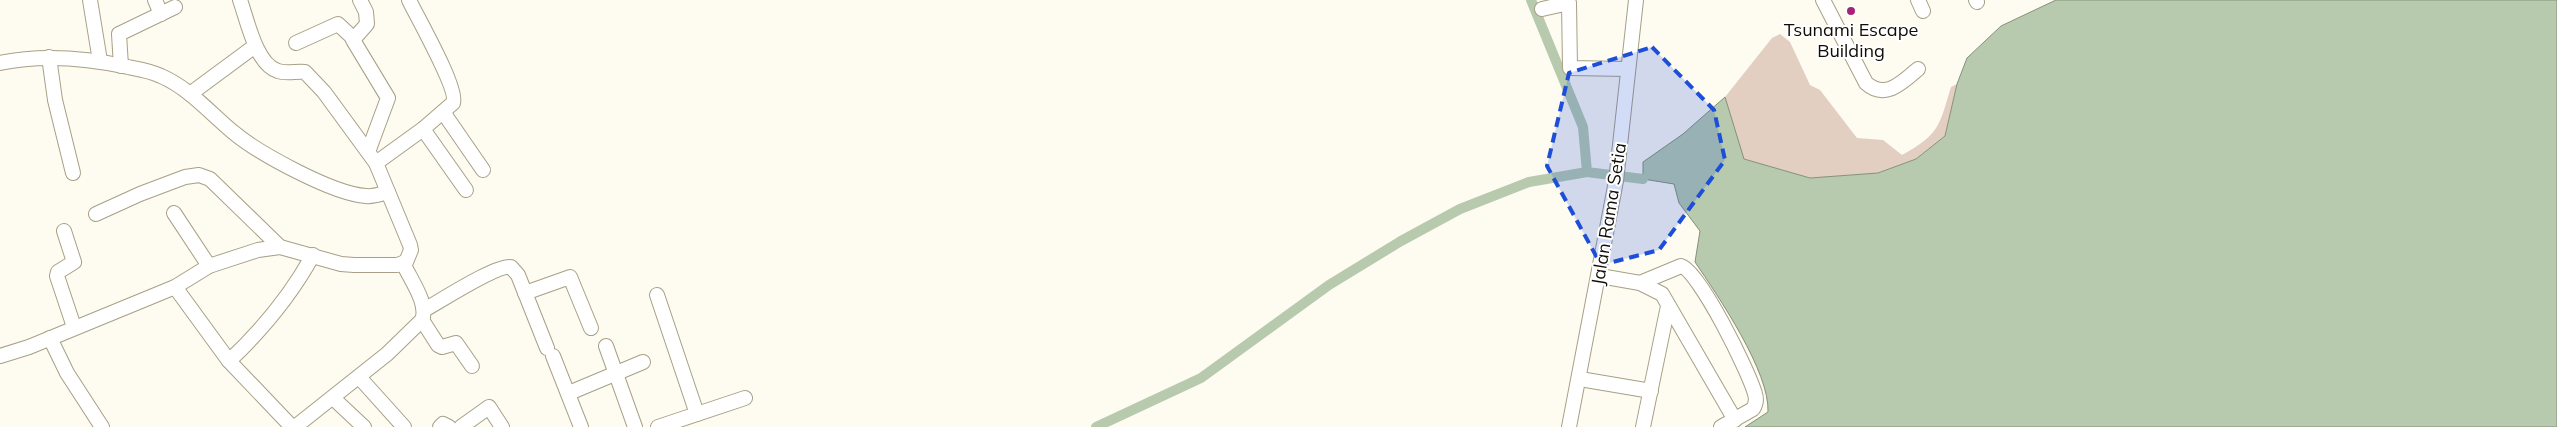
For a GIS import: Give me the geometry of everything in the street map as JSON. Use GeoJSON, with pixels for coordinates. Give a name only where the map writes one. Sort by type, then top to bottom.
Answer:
{"type":"FeatureCollection","features":[{"type":"Feature","properties":{"kind":"street"},"geometry":{"type":"LineString","coordinates":[[90,0],[100,61]]}},
{"type":"Feature","properties":{"kind":"street"},"geometry":{"type":"LineString","coordinates":[[154,0],[161,14]]}},
{"type":"Feature","properties":{"kind":"street"},"geometry":{"type":"LineString","coordinates":[[0,356],[50,338],[175,287],[209,266],[258,250],[280,246],[341,264],[403,263],[409,256],[410,244],[372,158],[324,92],[305,72],[275,71],[255,46],[240,0]]}},
{"type":"Feature","properties":{"kind":"street"},"geometry":{"type":"LineString","coordinates":[[353,38],[367,24],[360,0]]}},
{"type":"Feature","properties":{"kind":"street"},"geometry":{"type":"LineString","coordinates":[[372,158],[423,129],[454,100],[452,87],[409,0]]}},
{"type":"Feature","properties":{"kind":"street"},"geometry":{"type":"LineString","coordinates":[[1823,0],[1861,75],[1872,88],[1880,91],[1887,90],[1906,80],[1918,69]]}},
{"type":"Feature","properties":{"kind":"street","name":"Jalan Rama Setia"},"geometry":{"type":"LineString","coordinates":[[1569,427],[1600,276],[1616,181],[1628,70],[1640,1]]}},
{"type":"Feature","properties":{"kind":"street"},"geometry":{"type":"LineString","coordinates":[[1542,9],[1569,4],[1570,68],[1628,70]]}},
{"type":"Feature","properties":{"kind":"street"},"geometry":{"type":"LineString","coordinates":[[121,66],[119,34],[176,7]]}},
{"type":"Feature","properties":{"kind":"street"},"geometry":{"type":"LineString","coordinates":[[296,43],[338,24],[353,38],[354,43],[388,98],[372,158]]}},
{"type":"Feature","properties":{"kind":"street"},"geometry":{"type":"LineString","coordinates":[[190,94],[255,46]]}},
{"type":"Feature","properties":{"kind":"street"},"geometry":{"type":"LineString","coordinates":[[49,57],[55,100],[73,173]]}},
{"type":"Feature","properties":{"kind":"street"},"geometry":{"type":"LineString","coordinates":[[0,63],[49,57],[100,61],[161,76],[190,94],[234,133],[260,152],[335,188],[352,194],[376,196],[388,192]]}},
{"type":"Feature","properties":{"kind":"street"},"geometry":{"type":"LineString","coordinates":[[442,112],[483,170]]}},
{"type":"Feature","properties":{"kind":"street"},"geometry":{"type":"LineString","coordinates":[[423,129],[466,190]]}},
{"type":"Feature","properties":{"kind":"street"},"geometry":{"type":"LineString","coordinates":[[96,214],[185,177],[200,175],[210,179],[280,246]]}},
{"type":"Feature","properties":{"kind":"street"},"geometry":{"type":"LineString","coordinates":[[174,213],[209,266]]}},
{"type":"Feature","properties":{"kind":"street"},"geometry":{"type":"LineString","coordinates":[[64,232],[74,262],[58,272],[57,276],[74,327]]}},
{"type":"Feature","properties":{"kind":"street"},"geometry":{"type":"LineString","coordinates":[[229,361],[284,301],[313,255]]}},
{"type":"Feature","properties":{"kind":"street"},"geometry":{"type":"LineString","coordinates":[[403,263],[423,315],[438,346],[442,347],[456,343],[472,366]]}},
{"type":"Feature","properties":{"kind":"street"},"geometry":{"type":"LineString","coordinates":[[175,287],[229,361],[294,427],[359,377],[423,315],[476,281],[508,266],[515,270],[581,427]]}},
{"type":"Feature","properties":{"kind":"street"},"geometry":{"type":"LineString","coordinates":[[1640,283],[1681,266],[1688,268],[1702,286],[1735,348],[1756,396],[1753,409],[1721,427]]}},
{"type":"Feature","properties":{"kind":"street"},"geometry":{"type":"LineString","coordinates":[[1600,276],[1640,283],[1662,294],[1735,420]]}},
{"type":"Feature","properties":{"kind":"street"},"geometry":{"type":"LineString","coordinates":[[525,293],[570,277],[591,328]]}},
{"type":"Feature","properties":{"kind":"street"},"geometry":{"type":"LineString","coordinates":[[657,295],[697,414]]}},
{"type":"Feature","properties":{"kind":"street"},"geometry":{"type":"LineString","coordinates":[[1643,427],[1668,306]]}},
{"type":"Feature","properties":{"kind":"street"},"geometry":{"type":"LineString","coordinates":[[50,338],[74,386],[102,427]]}},
{"type":"Feature","properties":{"kind":"street"},"geometry":{"type":"LineString","coordinates":[[606,346],[635,427]]}},
{"type":"Feature","properties":{"kind":"street"},"geometry":{"type":"LineString","coordinates":[[568,393],[643,362]]}},
{"type":"Feature","properties":{"kind":"street"},"geometry":{"type":"LineString","coordinates":[[359,377],[404,427]]}},
{"type":"Feature","properties":{"kind":"street"},"geometry":{"type":"LineString","coordinates":[[1580,379],[1651,391]]}},
{"type":"Feature","properties":{"kind":"street"},"geometry":{"type":"LineString","coordinates":[[333,398],[364,427]]}},
{"type":"Feature","properties":{"kind":"street"},"geometry":{"type":"LineString","coordinates":[[658,427],[745,398]]}},
{"type":"Feature","properties":{"kind":"street"},"geometry":{"type":"LineString","coordinates":[[461,427],[489,407],[502,427]]}},
{"type":"Feature","properties":{"kind":"street"},"geometry":{"type":"LineString","coordinates":[[440,427],[443,424],[450,427]]}},
{"type":"Feature","properties":{"kind":"highlighted area"},"geometry":{"type":"Polygon","coordinates":[[[1652,47],[1714,110],[1725,160],[1659,250],[1601,265],[1547,166],[1569,73],[1652,47]]]}},
{"type":"Feature","properties":{"kind":"shaded area"},"geometry":{"type":"Polygon","coordinates":[[[2056,0],[2557,0],[2557,427],[1745,427],[1768,412],[1761,376],[1729,314],[1695,262],[1700,231],[1679,203],[1674,184],[1643,179],[1643,162],[1683,134],[1725,97],[1744,159],[1810,178],[1878,173],[1916,159],[1945,136],[1957,84],[1967,58],[2001,26],[2056,0]]]}},
{"type":"Feature","properties":{"kind":"shaded area"},"geometry":{"type":"Polygon","coordinates":[[[1780,34],[1790,42],[1810,85],[1820,90],[1857,138],[1883,140],[1902,155],[1915,148],[1931,135],[1944,111],[1951,87],[1957,84],[1945,136],[1916,159],[1878,173],[1810,178],[1743,159],[1725,97],[1772,38],[1780,34]]]}},
{"type":"Feature","properties":{"kind":"waterway"},"geometry":{"type":"LineString","coordinates":[[1531,0],[1583,127],[1587,172],[1643,179]]}},
{"type":"Feature","properties":{"kind":"waterway"},"geometry":{"type":"LineString","coordinates":[[1096,427],[1201,378],[1329,285],[1401,241],[1460,209],[1529,182],[1587,172]]}},
{"type":"Feature","properties":{"kind":"place","name":"Tsunami Escape Building"},"geometry":{"type":"Point","coordinates":[1851,11]}}]}
